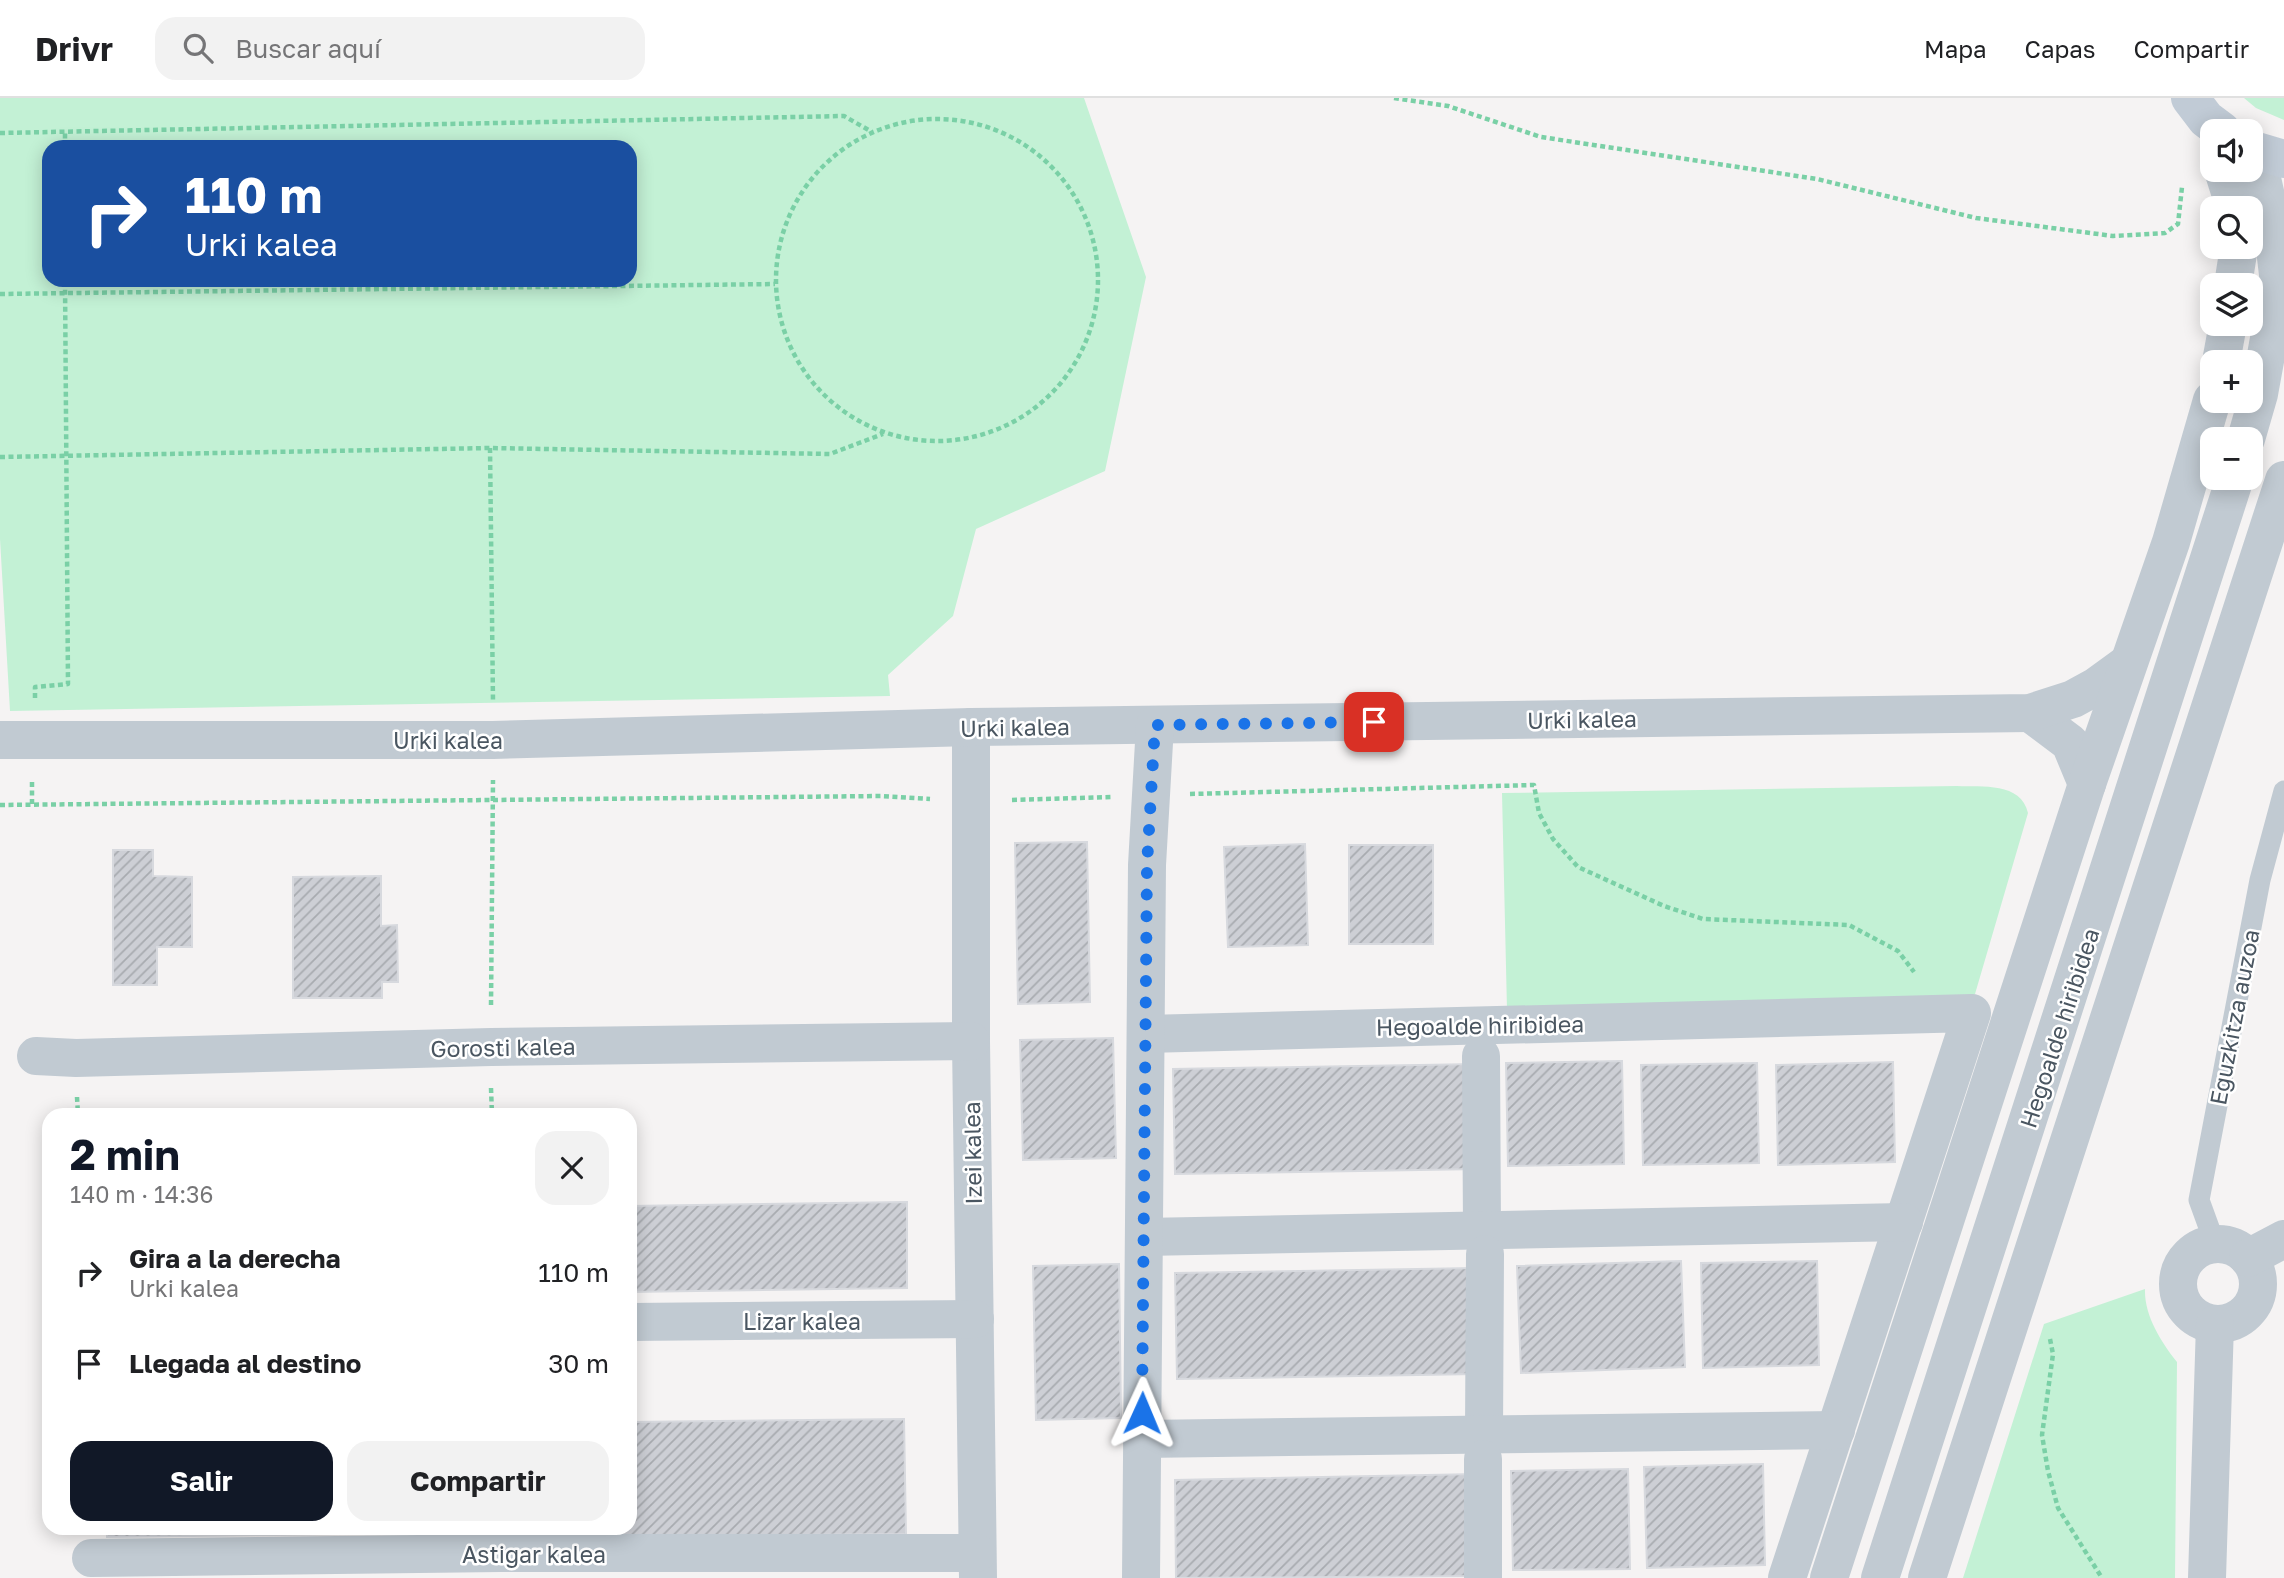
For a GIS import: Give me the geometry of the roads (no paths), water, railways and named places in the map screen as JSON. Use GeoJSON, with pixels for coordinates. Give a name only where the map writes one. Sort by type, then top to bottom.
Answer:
{"type":"FeatureCollection","features":[{"type":"Feature","properties":{"kind":"street"},"geometry":{"type":"LineString","coordinates":[[2249,427],[2259,394],[2278,283],[2264,153]]}},
{"type":"Feature","properties":{"kind":"street"},"geometry":{"type":"LineString","coordinates":[[1829,1578],[2087,784],[2171,542],[2208,413]]}},
{"type":"Feature","properties":{"kind":"street"},"geometry":{"type":"LineString","coordinates":[[1927,1578],[2284,480]]}},
{"type":"Feature","properties":{"kind":"street","name":"Hegoalde hiribidea"},"geometry":{"type":"LineString","coordinates":[[1880,1578],[2231,490]]}},
{"type":"Feature","properties":{"kind":"street","name":"Urki kalea"},"geometry":{"type":"LineString","coordinates":[[17,739],[493,740],[971,727],[2030,713],[2073,699],[2128,663]]}},
{"type":"Feature","properties":{"kind":"street"},"geometry":{"type":"LineString","coordinates":[[2030,713],[2070,743],[2087,784]]}},
{"type":"Feature","properties":{"kind":"street"},"geometry":{"type":"LineString","coordinates":[[1141,1578],[1147,865],[1155,725]]}},
{"type":"Feature","properties":{"kind":"street","name":"Izei kalea"},"geometry":{"type":"LineString","coordinates":[[971,727],[971,1041],[977,1566]]}},
{"type":"Feature","properties":{"kind":"street","name":"Hegoalde hiribidea"},"geometry":{"type":"LineString","coordinates":[[1146,1034],[1972,1013],[1787,1578]]}},
{"type":"Feature","properties":{"kind":"street","name":"Gorosti kalea"},"geometry":{"type":"LineString","coordinates":[[36,1056],[76,1058],[491,1047],[971,1041]]}},
{"type":"Feature","properties":{"kind":"street"},"geometry":{"type":"LineString","coordinates":[[1481,1056],[1483,1578]]}},
{"type":"Feature","properties":{"kind":"street"},"geometry":{"type":"LineString","coordinates":[[1144,1237],[1483,1242],[1904,1222]]}},
{"type":"Feature","properties":{"kind":"street"},"geometry":{"type":"LineString","coordinates":[[2207,1578],[2215,1324],[2202,1321],[2182,1303],[2178,1277],[2191,1254],[2202,1247],[2232,1251],[2284,1239]]}},
{"type":"Feature","properties":{"kind":"street","name":"Eguzkitza auzoa"},"geometry":{"type":"LineString","coordinates":[[2215,1324],[2228,1323],[2240,1317],[2256,1297],[2258,1283],[2255,1270],[2232,1251]]}},
{"type":"Feature","properties":{"kind":"street","name":"Lizar kalea"},"geometry":{"type":"LineString","coordinates":[[637,1322],[975,1319]]}},
{"type":"Feature","properties":{"kind":"street"},"geometry":{"type":"LineString","coordinates":[[1142,1439],[1484,1447],[1836,1430]]}},
{"type":"Feature","properties":{"kind":"street","name":"Astigar kalea"},"geometry":{"type":"LineString","coordinates":[[91,1559],[500,1553],[977,1566]]}},
{"type":"Feature","properties":{"kind":"lane","name":"Eguzkitza auzoa"},"geometry":{"type":"LineString","coordinates":[[2232,1251],[2199,1200],[2260,880],[2284,790]]}}]}
